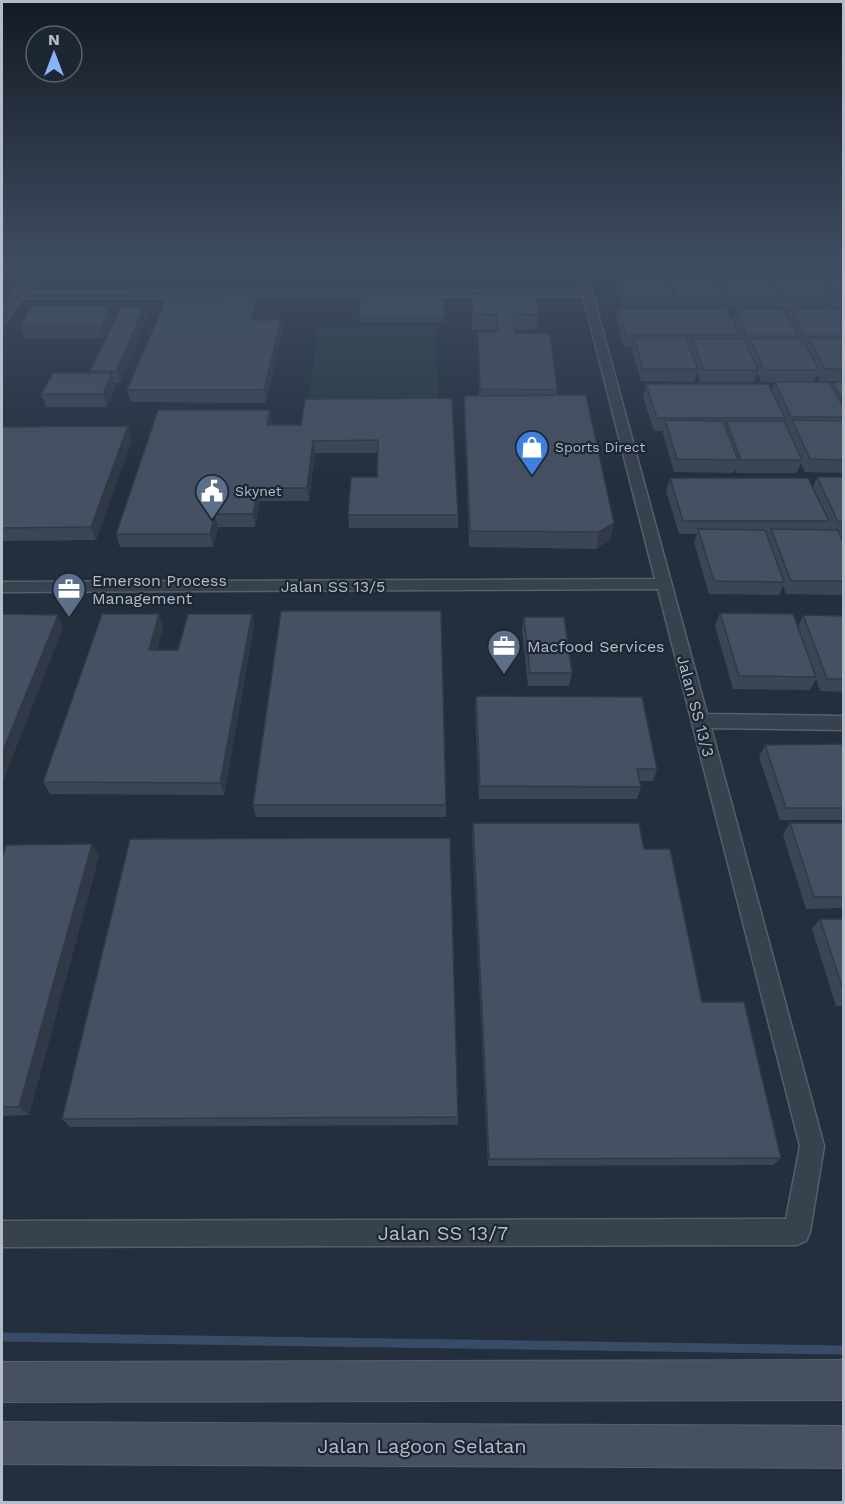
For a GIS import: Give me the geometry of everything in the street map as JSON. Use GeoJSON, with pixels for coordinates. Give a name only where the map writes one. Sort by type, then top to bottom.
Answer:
{"type":"FeatureCollection","features":[{"type":"Feature","properties":{"kind":"main road"},"geometry":{"type":"LineString","coordinates":[[2,1382],[843,1380]]}},
{"type":"Feature","properties":{"kind":"main road","name":"Jalan Lagoon Selatan"},"geometry":{"type":"LineString","coordinates":[[2,1443],[843,1446]]}},
{"type":"Feature","properties":{"kind":"street","name":"Jalan SS 13/3"},"geometry":{"type":"LineString","coordinates":[[598,336],[812,1146]]}},
{"type":"Feature","properties":{"kind":"street","name":"Jalan SS 13/5"},"geometry":{"type":"LineString","coordinates":[[2,587],[664,584]]}},
{"type":"Feature","properties":{"kind":"street"},"geometry":{"type":"LineString","coordinates":[[700,721],[843,723]]}},
{"type":"Feature","properties":{"kind":"street","name":"Jalan SS 13/7"},"geometry":{"type":"LineString","coordinates":[[2,1234],[797,1232],[812,1146]]}},
{"type":"Feature","properties":{"kind":"green space"},"geometry":{"type":"Polygon","coordinates":[[[318,336],[436,336],[439,407],[307,408],[318,336]]]}},
{"type":"Feature","properties":{"kind":"building"},"geometry":{"type":"Polygon","coordinates":[[[107,336],[131,336],[116,371],[90,371],[107,336]]]}},
{"type":"Feature","properties":{"kind":"building"},"geometry":{"type":"Polygon","coordinates":[[[150,336],[277,336],[264,390],[127,390],[150,336]]]}},
{"type":"Feature","properties":{"kind":"building"},"geometry":{"type":"Polygon","coordinates":[[[478,336],[550,336],[557,390],[480,389],[478,336]]]}},
{"type":"Feature","properties":{"kind":"building"},"geometry":{"type":"Polygon","coordinates":[[[634,338],[686,338],[698,369],[643,369],[634,338]]]}},
{"type":"Feature","properties":{"kind":"building"},"geometry":{"type":"Polygon","coordinates":[[[808,338],[843,339],[843,369],[825,369],[808,338]]]}},
{"type":"Feature","properties":{"kind":"building"},"geometry":{"type":"Polygon","coordinates":[[[692,339],[744,339],[758,370],[704,370],[692,339]]]}},
{"type":"Feature","properties":{"kind":"building"},"geometry":{"type":"Polygon","coordinates":[[[750,339],[802,339],[819,370],[764,370],[750,339]]]}},
{"type":"Feature","properties":{"kind":"building"},"geometry":{"type":"Polygon","coordinates":[[[53,373],[112,373],[103,394],[41,394],[53,373]]]}},
{"type":"Feature","properties":{"kind":"building"},"geometry":{"type":"Polygon","coordinates":[[[775,382],[830,382],[843,407],[843,417],[791,417],[775,382]]]}},
{"type":"Feature","properties":{"kind":"building"},"geometry":{"type":"Polygon","coordinates":[[[833,382],[843,382],[843,401],[833,382]]]}},
{"type":"Feature","properties":{"kind":"building"},"geometry":{"type":"Polygon","coordinates":[[[646,384],[768,384],[785,418],[657,418],[646,384]]]}},
{"type":"Feature","properties":{"kind":"building","name":"Sports Direct"},"geometry":{"type":"Polygon","coordinates":[[[586,395],[614,523],[599,532],[470,531],[464,396],[586,395]]]}},
{"type":"Feature","properties":{"kind":"building"},"geometry":{"type":"Polygon","coordinates":[[[452,398],[458,515],[348,515],[351,477],[377,477],[378,440],[313,441],[307,488],[258,488],[253,514],[215,514],[210,534],[116,534],[158,410],[270,410],[267,425],[301,425],[305,399],[452,398]]]}},
{"type":"Feature","properties":{"kind":"building"},"geometry":{"type":"Polygon","coordinates":[[[665,420],[723,421],[738,460],[677,459],[665,420]]]}},
{"type":"Feature","properties":{"kind":"building"},"geometry":{"type":"Polygon","coordinates":[[[792,420],[843,421],[843,460],[810,459],[792,420]]]}},
{"type":"Feature","properties":{"kind":"building"},"geometry":{"type":"Polygon","coordinates":[[[726,421],[784,421],[802,460],[741,460],[726,421]]]}},
{"type":"Feature","properties":{"kind":"building"},"geometry":{"type":"Polygon","coordinates":[[[128,426],[91,527],[2,528],[2,427],[128,426]]]}},
{"type":"Feature","properties":{"kind":"building"},"geometry":{"type":"Polygon","coordinates":[[[817,477],[843,477],[843,522],[838,522],[817,477]]]}},
{"type":"Feature","properties":{"kind":"building"},"geometry":{"type":"Polygon","coordinates":[[[670,478],[808,478],[829,521],[683,521],[670,478]]]}},
{"type":"Feature","properties":{"kind":"building"},"geometry":{"type":"Polygon","coordinates":[[[698,529],[765,530],[784,582],[714,581],[698,529]]]}},
{"type":"Feature","properties":{"kind":"building"},"geometry":{"type":"Polygon","coordinates":[[[771,529],[838,530],[843,542],[843,581],[791,581],[771,529]]]}},
{"type":"Feature","properties":{"kind":"building"},"geometry":{"type":"Polygon","coordinates":[[[281,611],[441,611],[446,805],[253,805],[281,611]]]}},
{"type":"Feature","properties":{"kind":"building"},"geometry":{"type":"Polygon","coordinates":[[[720,613],[793,614],[816,677],[739,676],[720,613]]]}},
{"type":"Feature","properties":{"kind":"building"},"geometry":{"type":"Polygon","coordinates":[[[2,614],[58,615],[2,753],[2,614]]]}},
{"type":"Feature","properties":{"kind":"building"},"geometry":{"type":"Polygon","coordinates":[[[102,614],[159,614],[149,650],[178,650],[188,614],[252,614],[220,783],[43,782],[102,614]]]}},
{"type":"Feature","properties":{"kind":"building"},"geometry":{"type":"Polygon","coordinates":[[[803,615],[843,616],[843,679],[827,679],[803,615]]]}},
{"type":"Feature","properties":{"kind":"building"},"geometry":{"type":"Polygon","coordinates":[[[524,617],[564,617],[572,673],[530,673],[524,617]]]}},
{"type":"Feature","properties":{"kind":"building"},"geometry":{"type":"Polygon","coordinates":[[[476,696],[642,697],[657,769],[637,769],[641,787],[480,786],[476,696]]]}},
{"type":"Feature","properties":{"kind":"building"},"geometry":{"type":"Polygon","coordinates":[[[843,744],[843,808],[786,808],[765,745],[843,744]]]}},
{"type":"Feature","properties":{"kind":"building"},"geometry":{"type":"Polygon","coordinates":[[[473,823],[639,823],[644,849],[670,849],[702,1002],[744,1002],[781,1158],[489,1159],[473,823]]]}},
{"type":"Feature","properties":{"kind":"building"},"geometry":{"type":"Polygon","coordinates":[[[790,823],[843,823],[843,897],[814,897],[790,823]]]}},
{"type":"Feature","properties":{"kind":"building"},"geometry":{"type":"Polygon","coordinates":[[[450,838],[458,1117],[62,1119],[130,839],[450,838]]]}},
{"type":"Feature","properties":{"kind":"building"},"geometry":{"type":"Polygon","coordinates":[[[92,844],[19,1107],[2,1107],[2,859],[6,845],[92,844]]]}},
{"type":"Feature","properties":{"kind":"building"},"geometry":{"type":"Polygon","coordinates":[[[820,919],[843,919],[843,990],[820,919]]]}},
{"type":"Feature","properties":{"kind":"waterway"},"geometry":{"type":"LineString","coordinates":[[2,1337],[844,1350]]}},
{"type":"Feature","properties":{"kind":"place","name":"Sports Direct"},"geometry":{"type":"Point","coordinates":[532,476]}},
{"type":"Feature","properties":{"kind":"place","name":"Skynet"},"geometry":{"type":"Point","coordinates":[212,520]}},
{"type":"Feature","properties":{"kind":"place","name":"Emerson Process Management"},"geometry":{"type":"Point","coordinates":[69,618]}},
{"type":"Feature","properties":{"kind":"place","name":"Macfood Services"},"geometry":{"type":"Point","coordinates":[504,675]}}]}
